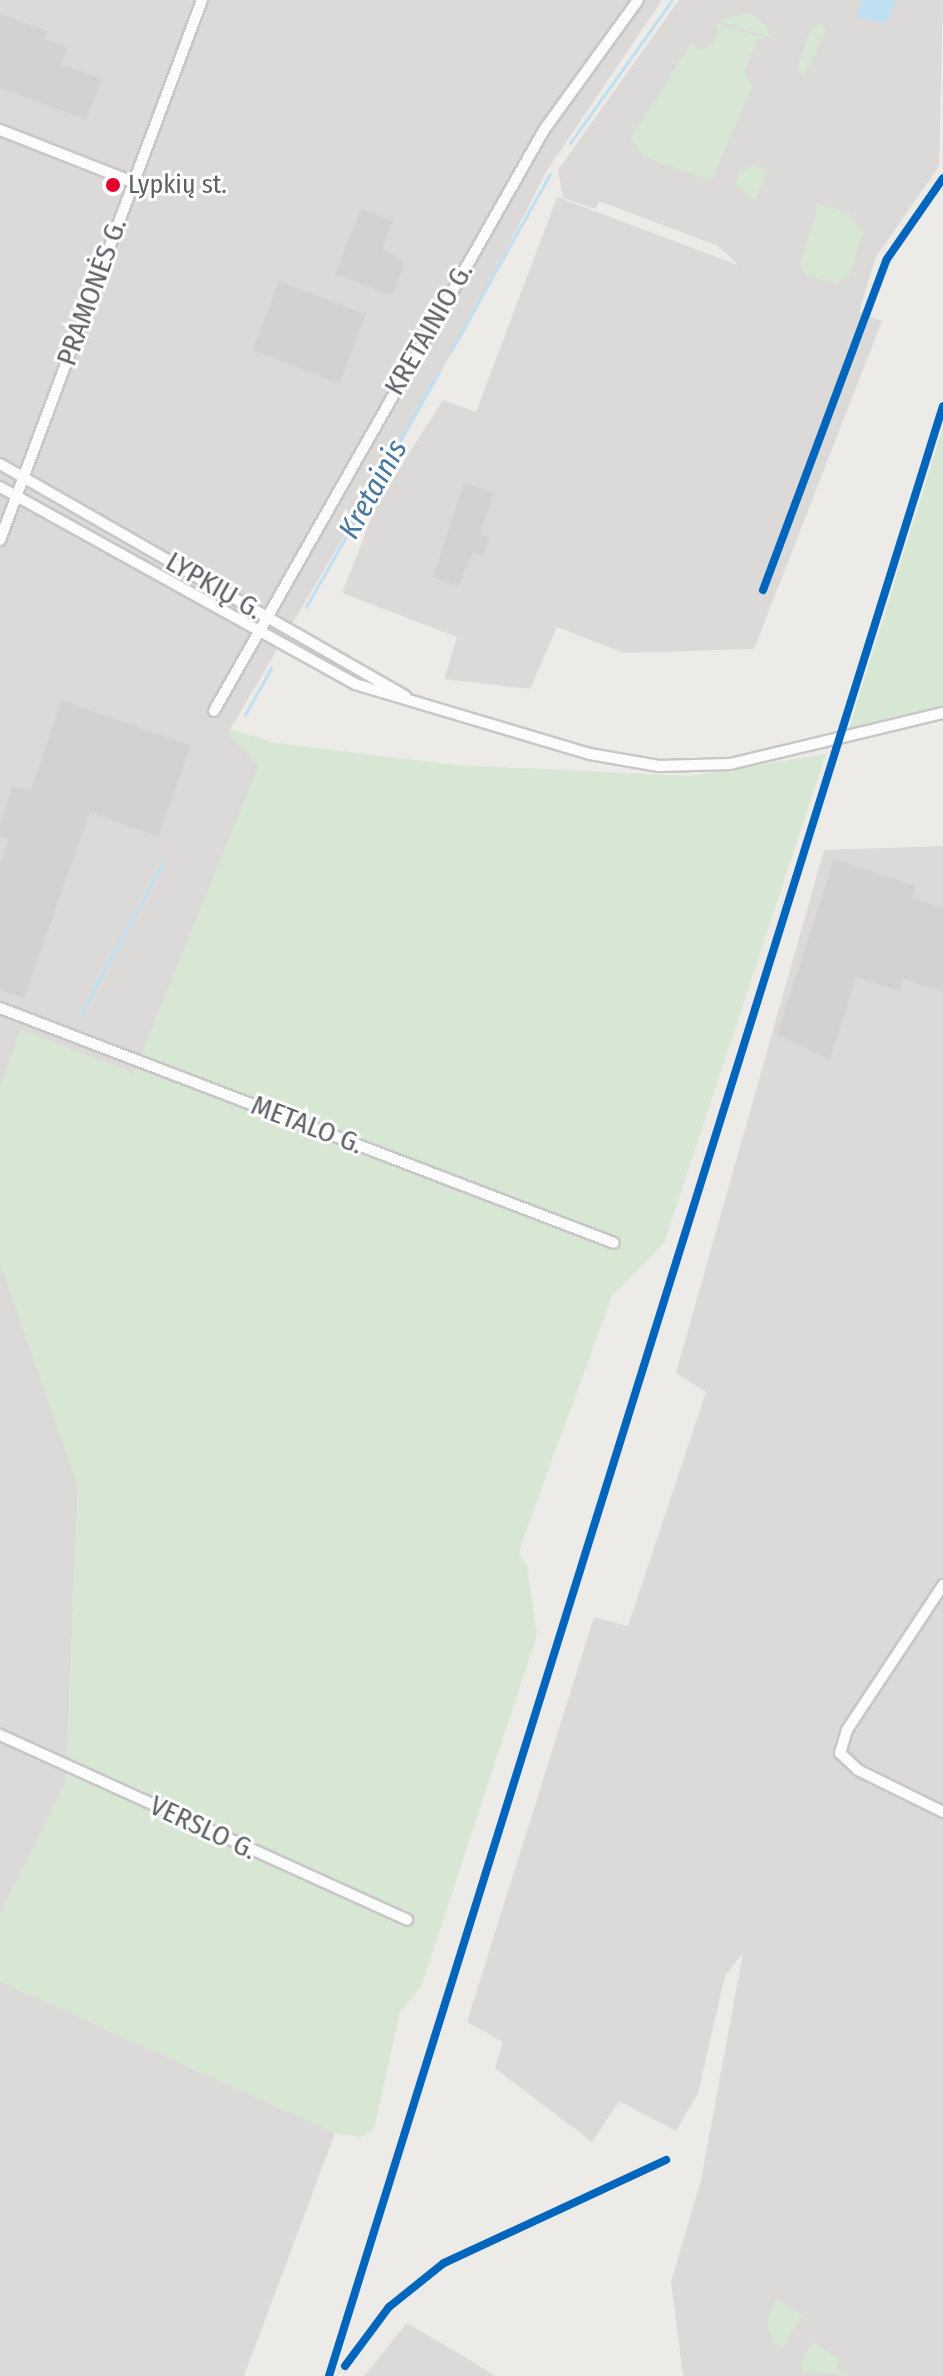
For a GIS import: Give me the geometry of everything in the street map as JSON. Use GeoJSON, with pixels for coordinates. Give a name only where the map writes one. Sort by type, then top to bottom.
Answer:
{"type":"FeatureCollection","features":[{"type":"Feature","properties":{"kind":"street","name":"PRAMONĖS G."},"geometry":{"type":"LineString","coordinates":[[0,540],[202,0]]}},
{"type":"Feature","properties":{"kind":"street","name":"KRETAINIO G."},"geometry":{"type":"LineString","coordinates":[[214,711],[544,130],[638,0]]}},
{"type":"Feature","properties":{"kind":"street"},"geometry":{"type":"LineString","coordinates":[[0,130],[133,182]]}},
{"type":"Feature","properties":{"kind":"street","name":"LYPKIŲ G."},"geometry":{"type":"LineString","coordinates":[[0,464],[429,707]]}},
{"type":"Feature","properties":{"kind":"street","name":"LYPKIŲ G."},"geometry":{"type":"LineString","coordinates":[[0,487],[355,684],[590,754],[659,766],[730,764],[839,741],[943,713]]}},
{"type":"Feature","properties":{"kind":"street","name":"METALO G."},"geometry":{"type":"LineString","coordinates":[[0,1008],[614,1243]]}},
{"type":"Feature","properties":{"kind":"street"},"geometry":{"type":"LineString","coordinates":[[943,1585],[847,1730],[840,1753],[858,1770],[943,1812]]}},
{"type":"Feature","properties":{"kind":"street","name":"VERSLO G."},"geometry":{"type":"LineString","coordinates":[[0,1735],[407,1920]]}},
{"type":"Feature","properties":{"kind":"shaded area"},"geometry":{"type":"Polygon","coordinates":[[[0,0],[662,0],[546,172],[467,327],[228,733],[259,765],[134,1074],[21,1030],[0,1088],[0,0]]]}},
{"type":"Feature","properties":{"kind":"shaded area"},"geometry":{"type":"Polygon","coordinates":[[[679,0],[943,0],[939,166],[876,257],[859,312],[882,321],[754,649],[624,653],[557,627],[530,689],[444,679],[457,637],[342,593],[377,504],[443,400],[476,412],[557,197],[738,265],[718,246],[599,201],[596,209],[563,198],[558,170],[679,0]]]}},
{"type":"Feature","properties":{"kind":"shaded area"},"geometry":{"type":"Polygon","coordinates":[[[943,846],[943,2376],[683,2376],[671,2282],[701,2180],[743,1953],[725,1976],[698,2093],[676,2131],[619,2101],[592,2142],[495,2068],[503,2042],[467,2022],[594,1617],[628,1626],[706,1392],[676,1373],[824,850],[943,846]]]}},
{"type":"Feature","properties":{"kind":"shaded area"},"geometry":{"type":"Polygon","coordinates":[[[0,1262],[78,1485],[66,1782],[0,1915],[0,1262]]]}},
{"type":"Feature","properties":{"kind":"shaded area"},"geometry":{"type":"Polygon","coordinates":[[[0,1981],[335,2133],[244,2376],[0,2376],[0,1981]]]}},
{"type":"Feature","properties":{"kind":"shaded area"},"geometry":{"type":"Polygon","coordinates":[[[407,2323],[496,2376],[364,2376],[407,2323]]]}},
{"type":"Feature","properties":{"kind":"green space"},"geometry":{"type":"Polygon","coordinates":[[[750,13],[766,25],[770,38],[718,20],[750,13]]]}},
{"type":"Feature","properties":{"kind":"green space"},"geometry":{"type":"Polygon","coordinates":[[[715,23],[769,40],[757,39],[744,74],[752,86],[711,181],[642,156],[631,138],[690,45],[702,49],[712,43],[718,33],[715,23]]]}},
{"type":"Feature","properties":{"kind":"green space"},"geometry":{"type":"Polygon","coordinates":[[[821,23],[826,30],[804,77],[797,69],[811,28],[821,23]]]}},
{"type":"Feature","properties":{"kind":"green space"},"geometry":{"type":"Polygon","coordinates":[[[755,165],[767,170],[755,201],[736,185],[740,171],[755,165]]]}},
{"type":"Feature","properties":{"kind":"green space"},"geometry":{"type":"Polygon","coordinates":[[[819,204],[848,213],[863,232],[850,274],[837,283],[806,275],[800,264],[819,204]]]}},
{"type":"Feature","properties":{"kind":"green space"},"geometry":{"type":"Polygon","coordinates":[[[943,427],[943,709],[846,738],[943,427]]]}},
{"type":"Feature","properties":{"kind":"green space"},"geometry":{"type":"Polygon","coordinates":[[[231,729],[276,743],[455,765],[690,776],[826,754],[664,1243],[612,1296],[527,1528],[519,1554],[527,1566],[537,1635],[421,1987],[400,2012],[374,2129],[362,2137],[335,2133],[0,1981],[0,1915],[66,1782],[78,1485],[0,1262],[0,1088],[21,1030],[134,1074],[259,765],[228,734],[231,729]]]}},
{"type":"Feature","properties":{"kind":"green space"},"geometry":{"type":"Polygon","coordinates":[[[776,2298],[802,2315],[783,2348],[774,2343],[767,2323],[776,2298]]]}},
{"type":"Feature","properties":{"kind":"green space"},"geometry":{"type":"Polygon","coordinates":[[[813,2342],[840,2359],[835,2368],[850,2376],[803,2371],[801,2363],[813,2342]]]}},
{"type":"Feature","properties":{"kind":"water"},"geometry":{"type":"Polygon","coordinates":[[[863,0],[895,0],[887,24],[857,17],[863,0]]]}},
{"type":"Feature","properties":{"kind":"building"},"geometry":{"type":"Polygon","coordinates":[[[0,14],[47,31],[44,39],[68,48],[61,64],[102,79],[86,120],[0,88],[0,14]]]}},
{"type":"Feature","properties":{"kind":"building"},"geometry":{"type":"Polygon","coordinates":[[[361,208],[393,221],[382,248],[405,263],[392,296],[335,274],[361,208]]]}},
{"type":"Feature","properties":{"kind":"building"},"geometry":{"type":"Polygon","coordinates":[[[279,281],[366,314],[339,383],[252,350],[279,281]]]}},
{"type":"Feature","properties":{"kind":"building"},"geometry":{"type":"Polygon","coordinates":[[[464,482],[494,493],[480,534],[489,538],[482,556],[473,553],[458,586],[433,577],[464,482]]]}},
{"type":"Feature","properties":{"kind":"building"},"geometry":{"type":"Polygon","coordinates":[[[62,700],[191,746],[158,837],[90,812],[24,998],[0,990],[0,864],[9,839],[0,836],[0,823],[13,786],[30,791],[62,700]]]}},
{"type":"Feature","properties":{"kind":"building"},"geometry":{"type":"Polygon","coordinates":[[[834,859],[916,886],[912,898],[943,908],[943,992],[903,979],[899,991],[856,977],[830,1059],[777,1035],[834,859]]]}},
{"type":"Feature","properties":{"kind":"waterway","name":"Kretainis"},"geometry":{"type":"LineString","coordinates":[[570,143],[672,0]]}},
{"type":"Feature","properties":{"kind":"waterway","name":"Kretainis"},"geometry":{"type":"LineString","coordinates":[[451,351],[550,174]]}},
{"type":"Feature","properties":{"kind":"waterway","name":"Kretainis"},"geometry":{"type":"LineString","coordinates":[[306,607],[439,372]]}},
{"type":"Feature","properties":{"kind":"waterway","name":"Kretainis"},"geometry":{"type":"LineString","coordinates":[[245,715],[271,668]]}},
{"type":"Feature","properties":{"kind":"waterway","name":"Kretainis"},"geometry":{"type":"LineString","coordinates":[[81,1013],[163,863]]}},
{"type":"Feature","properties":{"kind":"railway"},"geometry":{"type":"LineString","coordinates":[[853,353],[894,246],[943,178]]}},
{"type":"Feature","properties":{"kind":"railway"},"geometry":{"type":"LineString","coordinates":[[763,590],[808,472]]}},
{"type":"Feature","properties":{"kind":"railway"},"geometry":{"type":"LineString","coordinates":[[340,2376],[379,2318],[436,2268],[666,2160]]}},
{"type":"Feature","properties":{"kind":"transit line"},"geometry":{"type":"LineString","coordinates":[[763,590],[887,259],[943,178]]}},
{"type":"Feature","properties":{"kind":"transit line"},"geometry":{"type":"LineString","coordinates":[[329,2376],[943,406]]}},
{"type":"Feature","properties":{"kind":"transit line"},"geometry":{"type":"LineString","coordinates":[[345,2366],[389,2307],[444,2263],[666,2160]]}},
{"type":"Feature","properties":{"kind":"place","name":"Lypkių st."},"geometry":{"type":"Point","coordinates":[113,185]}}]}
